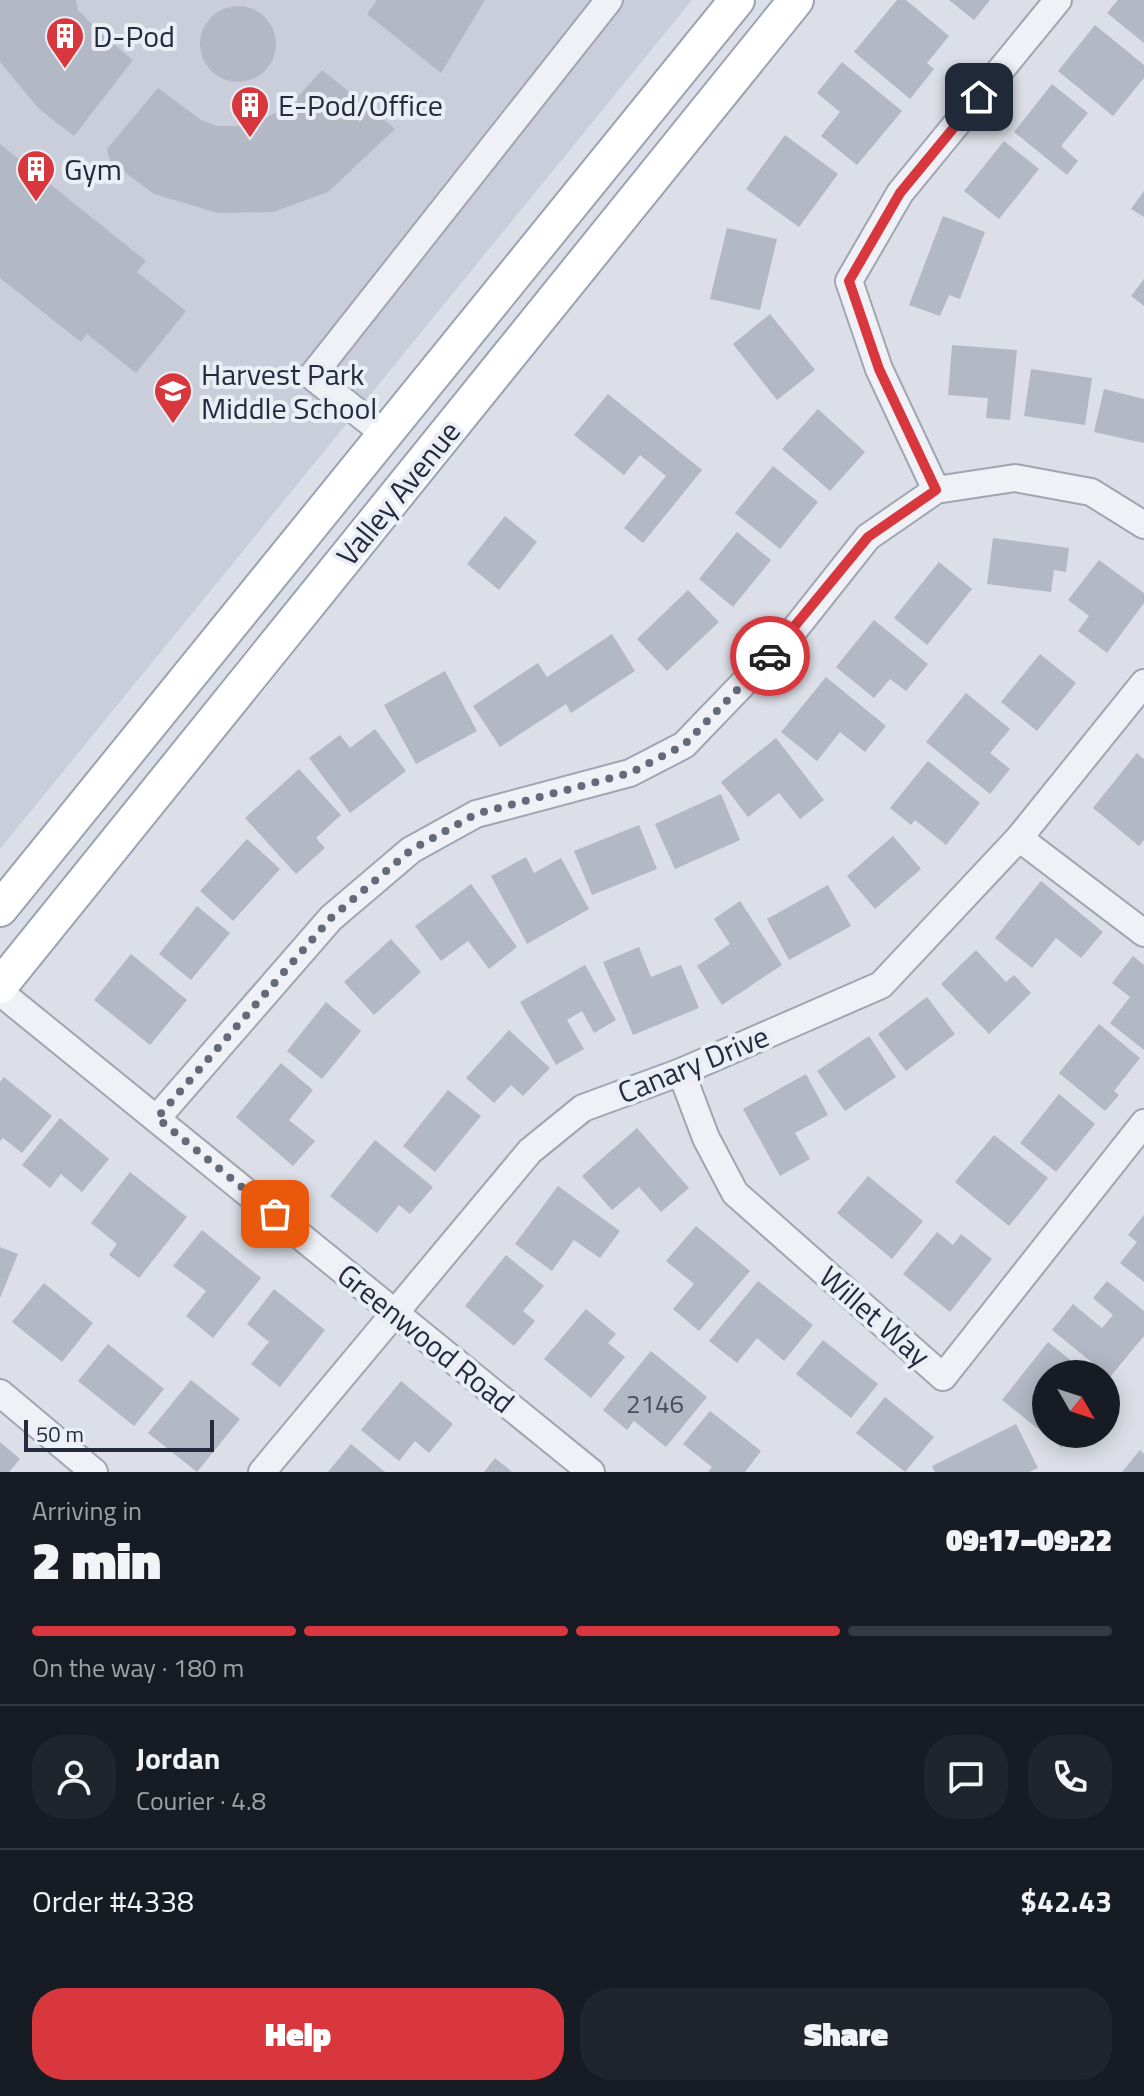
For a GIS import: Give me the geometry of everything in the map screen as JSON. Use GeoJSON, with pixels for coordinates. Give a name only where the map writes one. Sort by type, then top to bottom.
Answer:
{"type":"FeatureCollection","features":[{"type":"Feature","properties":{"kind":"main road","name":"Valley Avenue"},"geometry":{"type":"LineString","coordinates":[[0,909],[737,0]]}},
{"type":"Feature","properties":{"kind":"main road","name":"Valley Avenue"},"geometry":{"type":"LineString","coordinates":[[0,989],[796,0]]}},
{"type":"Feature","properties":{"kind":"street"},"geometry":{"type":"LineString","coordinates":[[386,435],[312,376],[609,0]]}},
{"type":"Feature","properties":{"kind":"street"},"geometry":{"type":"LineString","coordinates":[[936,490],[879,369],[849,281],[900,193],[1058,0]]}},
{"type":"Feature","properties":{"kind":"street"},"geometry":{"type":"LineString","coordinates":[[157,1118],[331,918],[411,850],[476,814],[630,773],[684,745],[791,634],[868,537],[936,490],[1015,478],[1091,492],[1144,525]]}},
{"type":"Feature","properties":{"kind":"street","name":"Canary Drive"},"geometry":{"type":"LineString","coordinates":[[262,1472],[393,1311],[530,1151],[583,1108],[681,1072],[881,985],[1019,838],[1144,683]]}},
{"type":"Feature","properties":{"kind":"street"},"geometry":{"type":"LineString","coordinates":[[1019,838],[1144,933]]}},
{"type":"Feature","properties":{"kind":"street","name":"Greenwood Road"},"geometry":{"type":"LineString","coordinates":[[0,989],[591,1472]]}},
{"type":"Feature","properties":{"kind":"street","name":"Willet Way"},"geometry":{"type":"LineString","coordinates":[[681,1072],[706,1138],[735,1193],[943,1377],[1144,1123]]}},
{"type":"Feature","properties":{"kind":"street"},"geometry":{"type":"LineString","coordinates":[[0,1393],[94,1472]]}},
{"type":"Feature","properties":{"kind":"shaded area","name":"Harvest Park Middle School"},"geometry":{"type":"Polygon","coordinates":[[[0,0],[692,0],[0,849],[0,0]]]}},
{"type":"Feature","properties":{"kind":"building","name":"D-Pod"},"geometry":{"type":"Polygon","coordinates":[[[0,0],[76,0],[78,10],[133,60],[74,136],[39,109],[0,62],[0,0]]]}},
{"type":"Feature","properties":{"kind":"building"},"geometry":{"type":"Polygon","coordinates":[[[377,0],[485,0],[441,73],[367,14],[377,0]]]}},
{"type":"Feature","properties":{"kind":"building"},"geometry":{"type":"Polygon","coordinates":[[[897,0],[906,0],[949,36],[927,63],[934,69],[910,99],[854,52],[897,0]]]}},
{"type":"Feature","properties":{"kind":"building"},"geometry":{"type":"Polygon","coordinates":[[[949,0],[990,0],[974,20],[949,0]]]}},
{"type":"Feature","properties":{"kind":"building"},"geometry":{"type":"Polygon","coordinates":[[[1118,0],[1144,0],[1144,43],[1107,13],[1118,0]]]}},
{"type":"Feature","properties":{"kind":"building"},"geometry":{"type":"Polygon","coordinates":[[[238,6],[252,9],[265,17],[273,30],[276,44],[273,58],[265,71],[252,79],[238,82],[224,79],[211,71],[203,58],[200,44],[203,30],[211,17],[224,9],[238,6]]]}},
{"type":"Feature","properties":{"kind":"building"},"geometry":{"type":"Polygon","coordinates":[[[1095,25],[1144,65],[1144,78],[1113,116],[1058,71],[1095,25]]]}},
{"type":"Feature","properties":{"kind":"building"},"geometry":{"type":"Polygon","coordinates":[[[842,62],[902,111],[857,165],[821,136],[840,112],[817,93],[842,62]]]}},
{"type":"Feature","properties":{"kind":"building","name":"E-Pod/Office"},"geometry":{"type":"Polygon","coordinates":[[[322,70],[395,129],[328,192],[273,212],[218,213],[154,194],[110,161],[107,149],[158,88],[201,120],[217,126],[253,126],[293,102],[322,70]]]}},
{"type":"Feature","properties":{"kind":"building"},"geometry":{"type":"Polygon","coordinates":[[[1052,84],[1088,113],[1061,146],[1078,161],[1067,175],[1014,132],[1052,84]]]}},
{"type":"Feature","properties":{"kind":"building"},"geometry":{"type":"Polygon","coordinates":[[[785,135],[838,174],[799,227],[746,189],[785,135]]]}},
{"type":"Feature","properties":{"kind":"building"},"geometry":{"type":"Polygon","coordinates":[[[1004,141],[1039,169],[999,219],[964,191],[1004,141]]]}},
{"type":"Feature","properties":{"kind":"building","name":"Gym"},"geometry":{"type":"Polygon","coordinates":[[[0,144],[146,261],[137,272],[186,311],[136,373],[87,334],[81,342],[0,278],[0,144]]]}},
{"type":"Feature","properties":{"kind":"building"},"geometry":{"type":"Polygon","coordinates":[[[1144,191],[1144,217],[1131,209],[1144,191]]]}},
{"type":"Feature","properties":{"kind":"building"},"geometry":{"type":"Polygon","coordinates":[[[943,216],[985,232],[960,299],[949,295],[940,316],[909,305],[943,216]]]}},
{"type":"Feature","properties":{"kind":"building"},"geometry":{"type":"Polygon","coordinates":[[[727,228],[777,239],[760,310],[710,299],[727,228]]]}},
{"type":"Feature","properties":{"kind":"building"},"geometry":{"type":"Polygon","coordinates":[[[1144,279],[1144,306],[1131,296],[1144,279]]]}},
{"type":"Feature","properties":{"kind":"building"},"geometry":{"type":"Polygon","coordinates":[[[770,314],[815,370],[777,400],[733,344],[770,314]]]}},
{"type":"Feature","properties":{"kind":"building"},"geometry":{"type":"Polygon","coordinates":[[[952,345],[1017,350],[1010,420],[986,418],[988,398],[948,395],[952,345]]]}},
{"type":"Feature","properties":{"kind":"building"},"geometry":{"type":"Polygon","coordinates":[[[1031,369],[1092,378],[1085,425],[1024,416],[1031,369]]]}},
{"type":"Feature","properties":{"kind":"building"},"geometry":{"type":"Polygon","coordinates":[[[1104,389],[1144,399],[1144,443],[1094,432],[1104,389]]]}},
{"type":"Feature","properties":{"kind":"building"},"geometry":{"type":"Polygon","coordinates":[[[608,394],[702,470],[643,543],[624,528],[666,476],[640,455],[624,475],[574,435],[608,394]]]}},
{"type":"Feature","properties":{"kind":"building"},"geometry":{"type":"Polygon","coordinates":[[[818,409],[865,452],[830,491],[782,449],[818,409]]]}},
{"type":"Feature","properties":{"kind":"building"},"geometry":{"type":"Polygon","coordinates":[[[773,466],[818,502],[780,549],[735,513],[773,466]]]}},
{"type":"Feature","properties":{"kind":"building"},"geometry":{"type":"Polygon","coordinates":[[[505,516],[537,542],[499,590],[467,564],[505,516]]]}},
{"type":"Feature","properties":{"kind":"building"},"geometry":{"type":"Polygon","coordinates":[[[737,532],[771,560],[733,607],[699,579],[737,532]]]}},
{"type":"Feature","properties":{"kind":"building"},"geometry":{"type":"Polygon","coordinates":[[[993,538],[1069,548],[1066,572],[1054,570],[1051,592],[987,584],[993,538]]]}},
{"type":"Feature","properties":{"kind":"building"},"geometry":{"type":"Polygon","coordinates":[[[1099,560],[1144,593],[1144,603],[1107,653],[1078,631],[1089,616],[1068,600],[1099,560]]]}},
{"type":"Feature","properties":{"kind":"building"},"geometry":{"type":"Polygon","coordinates":[[[939,562],[972,589],[927,645],[894,618],[939,562]]]}},
{"type":"Feature","properties":{"kind":"building"},"geometry":{"type":"Polygon","coordinates":[[[688,590],[719,622],[667,671],[637,639],[688,590]]]}},
{"type":"Feature","properties":{"kind":"building"},"geometry":{"type":"Polygon","coordinates":[[[874,620],[928,664],[906,691],[890,679],[874,698],[836,667],[874,620]]]}},
{"type":"Feature","properties":{"kind":"building"},"geometry":{"type":"Polygon","coordinates":[[[612,634],[635,671],[571,713],[566,704],[500,747],[473,706],[538,663],[547,677],[612,634]]]}},
{"type":"Feature","properties":{"kind":"building"},"geometry":{"type":"Polygon","coordinates":[[[1040,654],[1076,683],[1037,731],[1001,702],[1040,654]]]}},
{"type":"Feature","properties":{"kind":"building"},"geometry":{"type":"Polygon","coordinates":[[[445,671],[477,731],[416,764],[384,705],[445,671]]]}},
{"type":"Feature","properties":{"kind":"building"},"geometry":{"type":"Polygon","coordinates":[[[826,677],[886,726],[865,752],[840,732],[817,761],[781,732],[826,677]]]}},
{"type":"Feature","properties":{"kind":"building"},"geometry":{"type":"Polygon","coordinates":[[[966,693],[1010,729],[990,753],[1010,769],[990,794],[926,742],[966,693]]]}},
{"type":"Feature","properties":{"kind":"building"},"geometry":{"type":"Polygon","coordinates":[[[375,729],[406,771],[350,813],[309,758],[340,735],[350,748],[375,729]]]}},
{"type":"Feature","properties":{"kind":"building"},"geometry":{"type":"Polygon","coordinates":[[[776,738],[824,800],[800,819],[779,793],[748,817],[721,782],[776,738]]]}},
{"type":"Feature","properties":{"kind":"building"},"geometry":{"type":"Polygon","coordinates":[[[1137,753],[1144,759],[1144,840],[1139,846],[1093,808],[1137,753]]]}},
{"type":"Feature","properties":{"kind":"building"},"geometry":{"type":"Polygon","coordinates":[[[928,761],[980,803],[946,845],[915,820],[911,825],[890,808],[928,761]]]}},
{"type":"Feature","properties":{"kind":"building"},"geometry":{"type":"Polygon","coordinates":[[[299,769],[341,815],[316,838],[325,848],[296,874],[245,818],[299,769]]]}},
{"type":"Feature","properties":{"kind":"building"},"geometry":{"type":"Polygon","coordinates":[[[721,794],[740,840],[675,869],[655,824],[721,794]]]}},
{"type":"Feature","properties":{"kind":"building"},"geometry":{"type":"Polygon","coordinates":[[[639,825],[657,869],[592,895],[574,851],[639,825]]]}},
{"type":"Feature","properties":{"kind":"building"},"geometry":{"type":"Polygon","coordinates":[[[893,836],[921,869],[875,909],[847,876],[893,836]]]}},
{"type":"Feature","properties":{"kind":"building"},"geometry":{"type":"Polygon","coordinates":[[[247,839],[280,869],[233,921],[200,891],[247,839]]]}},
{"type":"Feature","properties":{"kind":"building"},"geometry":{"type":"Polygon","coordinates":[[[526,857],[534,873],[561,858],[589,909],[527,944],[491,876],[526,857]]]}},
{"type":"Feature","properties":{"kind":"building"},"geometry":{"type":"Polygon","coordinates":[[[1041,881],[1103,932],[1081,958],[1056,938],[1032,968],[995,938],[1041,881]]]}},
{"type":"Feature","properties":{"kind":"building"},"geometry":{"type":"Polygon","coordinates":[[[471,884],[517,947],[489,969],[468,941],[441,961],[415,926],[471,884]]]}},
{"type":"Feature","properties":{"kind":"building"},"geometry":{"type":"Polygon","coordinates":[[[828,885],[851,926],[789,960],[767,919],[828,885]]]}},
{"type":"Feature","properties":{"kind":"building"},"geometry":{"type":"Polygon","coordinates":[[[740,901],[782,965],[722,1005],[697,966],[730,944],[714,919],[740,901]]]}},
{"type":"Feature","properties":{"kind":"building"},"geometry":{"type":"Polygon","coordinates":[[[197,906],[230,933],[191,980],[159,954],[197,906]]]}},
{"type":"Feature","properties":{"kind":"building"},"geometry":{"type":"Polygon","coordinates":[[[391,939],[421,972],[374,1015],[344,982],[391,939]]]}},
{"type":"Feature","properties":{"kind":"building"},"geometry":{"type":"Polygon","coordinates":[[[639,947],[651,977],[681,965],[699,1008],[633,1035],[603,962],[639,947]]]}},
{"type":"Feature","properties":{"kind":"building"},"geometry":{"type":"Polygon","coordinates":[[[976,950],[1006,982],[1014,975],[1031,993],[989,1034],[941,984],[976,950]]]}},
{"type":"Feature","properties":{"kind":"building"},"geometry":{"type":"Polygon","coordinates":[[[131,954],[187,1000],[150,1045],[94,1000],[131,954]]]}},
{"type":"Feature","properties":{"kind":"building"},"geometry":{"type":"Polygon","coordinates":[[[1133,956],[1144,965],[1144,1050],[1110,1023],[1130,997],[1112,983],[1133,956]]]}},
{"type":"Feature","properties":{"kind":"building"},"geometry":{"type":"Polygon","coordinates":[[[585,965],[616,1020],[594,1033],[582,1011],[567,1020],[584,1049],[556,1065],[520,1002],[585,965]]]}},
{"type":"Feature","properties":{"kind":"building"},"geometry":{"type":"Polygon","coordinates":[[[927,997],[955,1034],[906,1071],[878,1034],[927,997]]]}},
{"type":"Feature","properties":{"kind":"building"},"geometry":{"type":"Polygon","coordinates":[[[326,1002],[361,1031],[322,1079],[287,1051],[326,1002]]]}},
{"type":"Feature","properties":{"kind":"building"},"geometry":{"type":"Polygon","coordinates":[[[1099,1024],[1140,1058],[1114,1091],[1119,1095],[1105,1111],[1059,1073],[1099,1024]]]}},
{"type":"Feature","properties":{"kind":"building"},"geometry":{"type":"Polygon","coordinates":[[[509,1030],[550,1068],[523,1096],[511,1085],[494,1103],[466,1078],[509,1030]]]}},
{"type":"Feature","properties":{"kind":"building"},"geometry":{"type":"Polygon","coordinates":[[[869,1036],[896,1077],[845,1111],[817,1071],[869,1036]]]}},
{"type":"Feature","properties":{"kind":"building"},"geometry":{"type":"Polygon","coordinates":[[[281,1063],[313,1090],[289,1120],[315,1141],[293,1166],[236,1117],[281,1063]]]}},
{"type":"Feature","properties":{"kind":"building"},"geometry":{"type":"Polygon","coordinates":[[[806,1074],[828,1115],[795,1133],[810,1159],[780,1176],[743,1109],[806,1074]]]}},
{"type":"Feature","properties":{"kind":"building"},"geometry":{"type":"Polygon","coordinates":[[[4,1077],[52,1116],[22,1153],[3,1138],[0,1141],[0,1082],[4,1077]]]}},
{"type":"Feature","properties":{"kind":"building"},"geometry":{"type":"Polygon","coordinates":[[[448,1090],[481,1116],[435,1172],[403,1146],[448,1090]]]}},
{"type":"Feature","properties":{"kind":"building"},"geometry":{"type":"Polygon","coordinates":[[[1059,1094],[1095,1124],[1056,1172],[1020,1143],[1059,1094]]]}},
{"type":"Feature","properties":{"kind":"building"},"geometry":{"type":"Polygon","coordinates":[[[60,1118],[109,1159],[82,1192],[61,1174],[50,1188],[22,1165],[60,1118]]]}},
{"type":"Feature","properties":{"kind":"building"},"geometry":{"type":"Polygon","coordinates":[[[637,1128],[689,1188],[661,1212],[639,1187],[612,1210],[582,1176],[637,1128]]]}},
{"type":"Feature","properties":{"kind":"building"},"geometry":{"type":"Polygon","coordinates":[[[994,1135],[1048,1178],[1009,1226],[955,1182],[994,1135]]]}},
{"type":"Feature","properties":{"kind":"building"},"geometry":{"type":"Polygon","coordinates":[[[375,1140],[433,1187],[410,1214],[399,1205],[377,1233],[330,1196],[375,1140]]]}},
{"type":"Feature","properties":{"kind":"building"},"geometry":{"type":"Polygon","coordinates":[[[130,1172],[187,1217],[139,1278],[109,1255],[117,1244],[91,1223],[130,1172]]]}},
{"type":"Feature","properties":{"kind":"building"},"geometry":{"type":"Polygon","coordinates":[[[868,1176],[923,1221],[892,1259],[837,1213],[868,1176]]]}},
{"type":"Feature","properties":{"kind":"building"},"geometry":{"type":"Polygon","coordinates":[[[558,1186],[620,1231],[600,1258],[574,1240],[552,1271],[515,1244],[558,1186]]]}},
{"type":"Feature","properties":{"kind":"building"},"geometry":{"type":"Polygon","coordinates":[[[1144,1215],[1144,1282],[1120,1263],[1137,1242],[1128,1235],[1144,1215]]]}},
{"type":"Feature","properties":{"kind":"building"},"geometry":{"type":"Polygon","coordinates":[[[696,1226],[750,1271],[699,1331],[673,1309],[694,1284],[666,1261],[696,1226]]]}},
{"type":"Feature","properties":{"kind":"building"},"geometry":{"type":"Polygon","coordinates":[[[202,1230],[261,1278],[213,1338],[186,1316],[206,1291],[173,1266],[202,1230]]]}},
{"type":"Feature","properties":{"kind":"building"},"geometry":{"type":"Polygon","coordinates":[[[937,1232],[953,1245],[961,1234],[992,1259],[950,1312],[903,1274],[937,1232]]]}},
{"type":"Feature","properties":{"kind":"building"},"geometry":{"type":"Polygon","coordinates":[[[0,1247],[18,1254],[0,1298],[0,1247]]]}},
{"type":"Feature","properties":{"kind":"building"},"geometry":{"type":"Polygon","coordinates":[[[506,1255],[544,1286],[523,1311],[535,1321],[514,1346],[465,1306],[506,1255]]]}},
{"type":"Feature","properties":{"kind":"building"},"geometry":{"type":"Polygon","coordinates":[[[758,1281],[813,1325],[784,1361],[757,1338],[737,1363],[709,1341],[758,1281]]]}},
{"type":"Feature","properties":{"kind":"building"},"geometry":{"type":"Polygon","coordinates":[[[1107,1281],[1144,1311],[1144,1336],[1120,1365],[1120,1360],[1089,1360],[1052,1330],[1073,1304],[1102,1328],[1113,1315],[1093,1298],[1107,1281]]]}},
{"type":"Feature","properties":{"kind":"building"},"geometry":{"type":"Polygon","coordinates":[[[44,1283],[93,1323],[62,1362],[12,1322],[44,1283]]]}},
{"type":"Feature","properties":{"kind":"building"},"geometry":{"type":"Polygon","coordinates":[[[274,1289],[325,1330],[280,1387],[251,1364],[269,1342],[247,1324],[274,1289]]]}},
{"type":"Feature","properties":{"kind":"building"},"geometry":{"type":"Polygon","coordinates":[[[586,1309],[616,1334],[608,1343],[625,1357],[591,1398],[544,1359],[586,1309]]]}},
{"type":"Feature","properties":{"kind":"building"},"geometry":{"type":"Polygon","coordinates":[[[823,1340],[878,1384],[851,1418],[796,1374],[823,1340]]]}},
{"type":"Feature","properties":{"kind":"building"},"geometry":{"type":"Polygon","coordinates":[[[1048,1342],[1070,1360],[1034,1360],[1048,1342]]]}},
{"type":"Feature","properties":{"kind":"building"},"geometry":{"type":"Polygon","coordinates":[[[108,1344],[164,1389],[134,1426],[78,1381],[108,1344]]]}},
{"type":"Feature","properties":{"kind":"building"},"geometry":{"type":"Polygon","coordinates":[[[651,1351],[707,1397],[666,1447],[634,1421],[627,1430],[603,1410],[651,1351]]]}},
{"type":"Feature","properties":{"kind":"building"},"geometry":{"type":"Polygon","coordinates":[[[1032,1362],[1032,1424],[1002,1400],[1032,1362]]]}},
{"type":"Feature","properties":{"kind":"building"},"geometry":{"type":"Polygon","coordinates":[[[191,1380],[240,1419],[197,1472],[148,1433],[191,1380]]]}},
{"type":"Feature","properties":{"kind":"building"},"geometry":{"type":"Polygon","coordinates":[[[401,1381],[453,1424],[429,1453],[415,1441],[399,1461],[361,1430],[401,1381]]]}},
{"type":"Feature","properties":{"kind":"building"},"geometry":{"type":"Polygon","coordinates":[[[885,1397],[934,1437],[905,1472],[856,1433],[885,1397]]]}},
{"type":"Feature","properties":{"kind":"building"},"geometry":{"type":"Polygon","coordinates":[[[710,1411],[761,1451],[745,1472],[708,1472],[712,1467],[683,1444],[710,1411]]]}},
{"type":"Feature","properties":{"kind":"building"},"geometry":{"type":"Polygon","coordinates":[[[1016,1424],[1038,1468],[1029,1472],[935,1472],[932,1466],[1016,1424]]]}},
{"type":"Feature","properties":{"kind":"building"},"geometry":{"type":"Polygon","coordinates":[[[0,1442],[20,1459],[9,1472],[0,1472],[0,1442]]]}},
{"type":"Feature","properties":{"kind":"building"},"geometry":{"type":"Polygon","coordinates":[[[351,1444],[385,1472],[328,1472],[351,1444]]]}},
{"type":"Feature","properties":{"kind":"building"},"geometry":{"type":"Polygon","coordinates":[[[1140,1450],[1144,1454],[1144,1472],[1122,1472],[1140,1450]]]}},
{"type":"Feature","properties":{"kind":"building"},"geometry":{"type":"Polygon","coordinates":[[[495,1458],[512,1472],[484,1472],[495,1458]]]}},
{"type":"Feature","properties":{"kind":"way so far"},"geometry":{"type":"LineString","coordinates":[[275,1214],[157,1118],[331,918],[411,850],[476,814],[630,773],[684,745],[770,656]]}},
{"type":"Feature","properties":{"kind":"place","name":"D-Pod"},"geometry":{"type":"Point","coordinates":[65,70]}},
{"type":"Feature","properties":{"kind":"place","name":"E-Pod/Office"},"geometry":{"type":"Point","coordinates":[250,139]}},
{"type":"Feature","properties":{"kind":"place","name":"Gym"},"geometry":{"type":"Point","coordinates":[36,203]}},
{"type":"Feature","properties":{"kind":"place","name":"Harvest Park Middle School"},"geometry":{"type":"Point","coordinates":[173,425]}},
{"type":"Feature","properties":{"kind":"route"},"geometry":{"type":"LineString","coordinates":[[770,656],[868,537],[936,490],[879,369],[849,281],[900,193],[979,97]]}}]}
